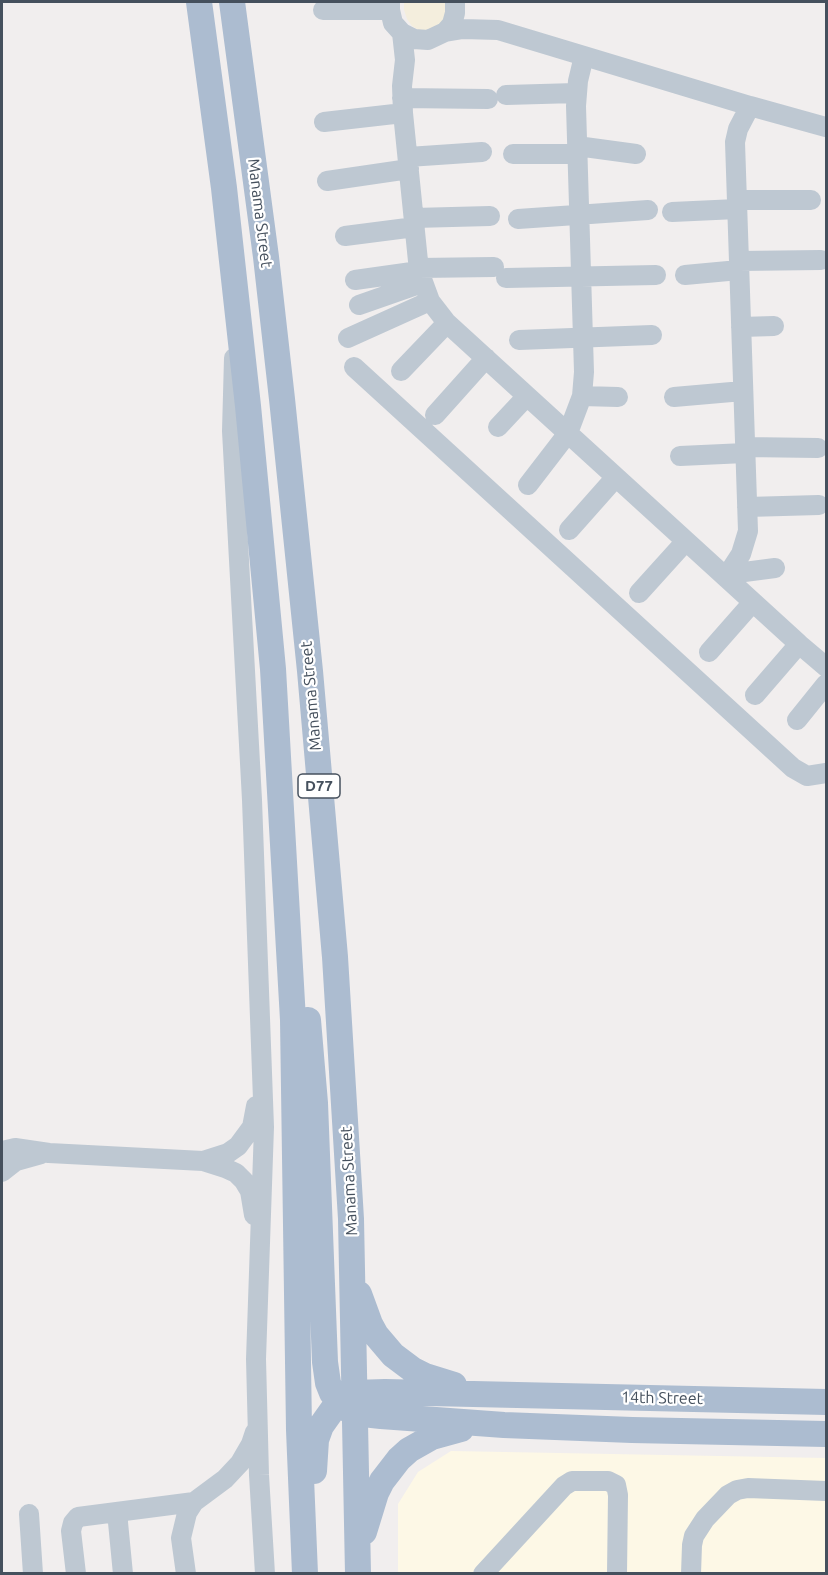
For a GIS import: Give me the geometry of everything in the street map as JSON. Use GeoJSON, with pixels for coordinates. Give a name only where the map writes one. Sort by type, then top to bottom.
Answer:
{"type":"FeatureCollection","features":[{"type":"Feature","properties":{"kind":"main road","name":"Manama Street"},"geometry":{"type":"LineString","coordinates":[[199,2],[224,188],[273,669],[293,1020],[299,1430],[305,1574]]}},
{"type":"Feature","properties":{"kind":"main road","name":"Manama Street"},"geometry":{"type":"LineString","coordinates":[[232,2],[266,257],[309,670],[335,957],[351,1219],[349,1402],[357,1564]]}},
{"type":"Feature","properties":{"kind":"main road"},"geometry":{"type":"LineString","coordinates":[[286,890],[301,970],[312,1059],[325,1362],[328,1383],[349,1402],[381,1416],[504,1425]]}},
{"type":"Feature","properties":{"kind":"main road"},"geometry":{"type":"LineString","coordinates":[[351,1219],[361,1300],[370,1324],[384,1346],[402,1363],[425,1376],[437,1381],[498,1394]]}},
{"type":"Feature","properties":{"kind":"main road"},"geometry":{"type":"LineString","coordinates":[[318,1574],[314,1455],[316,1440],[328,1414],[349,1402],[498,1394]]}},
{"type":"Feature","properties":{"kind":"main road","name":"14th Street"},"geometry":{"type":"LineString","coordinates":[[498,1394],[826,1402]]}},
{"type":"Feature","properties":{"kind":"main road"},"geometry":{"type":"LineString","coordinates":[[357,1564],[372,1506],[382,1481],[409,1450],[445,1432],[504,1425]]}},
{"type":"Feature","properties":{"kind":"main road","name":"14th Street"},"geometry":{"type":"LineString","coordinates":[[504,1425],[826,1434]]}},
{"type":"Feature","properties":{"kind":"street"},"geometry":{"type":"LineString","coordinates":[[455,2],[468,13],[498,30],[826,128]]}},
{"type":"Feature","properties":{"kind":"street"},"geometry":{"type":"LineString","coordinates":[[404,74],[436,36],[452,24],[456,13],[455,2]]}},
{"type":"Feature","properties":{"kind":"street"},"geometry":{"type":"LineString","coordinates":[[323,10],[390,6],[393,22],[402,33],[414,39],[436,36],[463,28],[498,30]]}},
{"type":"Feature","properties":{"kind":"street"},"geometry":{"type":"LineString","coordinates":[[402,33],[404,54],[402,106],[423,281],[447,322],[686,541],[728,575],[753,602],[826,667]]}},
{"type":"Feature","properties":{"kind":"street"},"geometry":{"type":"LineString","coordinates":[[528,485],[568,433],[582,396],[576,93],[584,56]]}},
{"type":"Feature","properties":{"kind":"street"},"geometry":{"type":"LineString","coordinates":[[324,122],[402,106],[497,97],[576,93]]}},
{"type":"Feature","properties":{"kind":"street"},"geometry":{"type":"LineString","coordinates":[[728,575],[741,554],[748,531],[735,142],[738,129],[750,106]]}},
{"type":"Feature","properties":{"kind":"street"},"geometry":{"type":"LineString","coordinates":[[513,154],[577,150],[636,154]]}},
{"type":"Feature","properties":{"kind":"street"},"geometry":{"type":"LineString","coordinates":[[327,181],[408,163],[482,152]]}},
{"type":"Feature","properties":{"kind":"street"},"geometry":{"type":"LineString","coordinates":[[672,212],[737,204],[812,200]]}},
{"type":"Feature","properties":{"kind":"street"},"geometry":{"type":"LineString","coordinates":[[518,219],[648,210]]}},
{"type":"Feature","properties":{"kind":"street"},"geometry":{"type":"LineString","coordinates":[[345,236],[415,223],[490,216]]}},
{"type":"Feature","properties":{"kind":"street"},"geometry":{"type":"LineString","coordinates":[[685,274],[739,266],[821,260]]}},
{"type":"Feature","properties":{"kind":"street"},"geometry":{"type":"LineString","coordinates":[[356,280],[423,281],[500,273],[581,277],[656,275]]}},
{"type":"Feature","properties":{"kind":"street"},"geometry":{"type":"LineString","coordinates":[[358,305],[423,281]]}},
{"type":"Feature","properties":{"kind":"street"},"geometry":{"type":"LineString","coordinates":[[348,338],[423,281]]}},
{"type":"Feature","properties":{"kind":"street"},"geometry":{"type":"LineString","coordinates":[[401,371],[447,322]]}},
{"type":"Feature","properties":{"kind":"street"},"geometry":{"type":"LineString","coordinates":[[239,326],[234,360],[232,431],[252,800],[261,1063],[263,1148],[256,1359],[265,1574]]}},
{"type":"Feature","properties":{"kind":"street"},"geometry":{"type":"LineString","coordinates":[[741,327],[774,326]]}},
{"type":"Feature","properties":{"kind":"street"},"geometry":{"type":"LineString","coordinates":[[519,340],[652,335]]}},
{"type":"Feature","properties":{"kind":"street"},"geometry":{"type":"LineString","coordinates":[[435,416],[486,358]]}},
{"type":"Feature","properties":{"kind":"street"},"geometry":{"type":"LineString","coordinates":[[354,367],[793,768],[807,776],[826,773]]}},
{"type":"Feature","properties":{"kind":"street"},"geometry":{"type":"LineString","coordinates":[[674,397],[744,391]]}},
{"type":"Feature","properties":{"kind":"street"},"geometry":{"type":"LineString","coordinates":[[498,427],[527,396]]}},
{"type":"Feature","properties":{"kind":"street"},"geometry":{"type":"LineString","coordinates":[[582,396],[618,396]]}},
{"type":"Feature","properties":{"kind":"street"},"geometry":{"type":"LineString","coordinates":[[680,456],[745,450],[818,448]]}},
{"type":"Feature","properties":{"kind":"street"},"geometry":{"type":"LineString","coordinates":[[569,530],[616,477]]}},
{"type":"Feature","properties":{"kind":"street"},"geometry":{"type":"LineString","coordinates":[[747,507],[819,505]]}},
{"type":"Feature","properties":{"kind":"street"},"geometry":{"type":"LineString","coordinates":[[639,593],[686,541]]}},
{"type":"Feature","properties":{"kind":"street"},"geometry":{"type":"LineString","coordinates":[[728,575],[775,568]]}},
{"type":"Feature","properties":{"kind":"street"},"geometry":{"type":"LineString","coordinates":[[709,652],[753,602]]}},
{"type":"Feature","properties":{"kind":"street"},"geometry":{"type":"LineString","coordinates":[[754,695],[799,644]]}},
{"type":"Feature","properties":{"kind":"street"},"geometry":{"type":"LineString","coordinates":[[797,720],[826,684]]}},
{"type":"Feature","properties":{"kind":"street"},"geometry":{"type":"LineString","coordinates":[[203,1161],[228,1153],[246,1137],[255,1115],[261,1063]]}},
{"type":"Feature","properties":{"kind":"street"},"geometry":{"type":"LineString","coordinates":[[2,1151],[15,1148],[203,1161],[225,1168],[236,1173],[250,1191],[259,1253]]}},
{"type":"Feature","properties":{"kind":"street"},"geometry":{"type":"LineString","coordinates":[[2,1172],[16,1161],[49,1152]]}},
{"type":"Feature","properties":{"kind":"street"},"geometry":{"type":"LineString","coordinates":[[186,1574],[181,1538],[187,1513],[194,1502],[225,1479],[240,1463],[251,1444],[258,1424]]}},
{"type":"Feature","properties":{"kind":"street"},"geometry":{"type":"LineString","coordinates":[[490,1570],[564,1486],[572,1480],[608,1481],[616,1485],[618,1495],[617,1574]]}},
{"type":"Feature","properties":{"kind":"street"},"geometry":{"type":"LineString","coordinates":[[691,1574],[694,1536],[705,1519],[728,1495],[748,1488],[826,1491]]}},
{"type":"Feature","properties":{"kind":"street"},"geometry":{"type":"LineString","coordinates":[[76,1574],[71,1531],[78,1517],[194,1502]]}},
{"type":"Feature","properties":{"kind":"street"},"geometry":{"type":"LineString","coordinates":[[117,1512],[123,1574]]}},
{"type":"Feature","properties":{"kind":"street"},"geometry":{"type":"LineString","coordinates":[[29,1514],[33,1574]]}},
{"type":"Feature","properties":{"kind":"shaded area"},"geometry":{"type":"Polygon","coordinates":[[[451,1451],[826,1458],[826,1573],[398,1573],[398,1504],[418,1472],[451,1451]]]}},
{"type":"Feature","properties":{"kind":"sand"},"geometry":{"type":"Polygon","coordinates":[[[404,2],[455,2],[446,28],[420,31],[407,19],[404,2]]]}}]}
